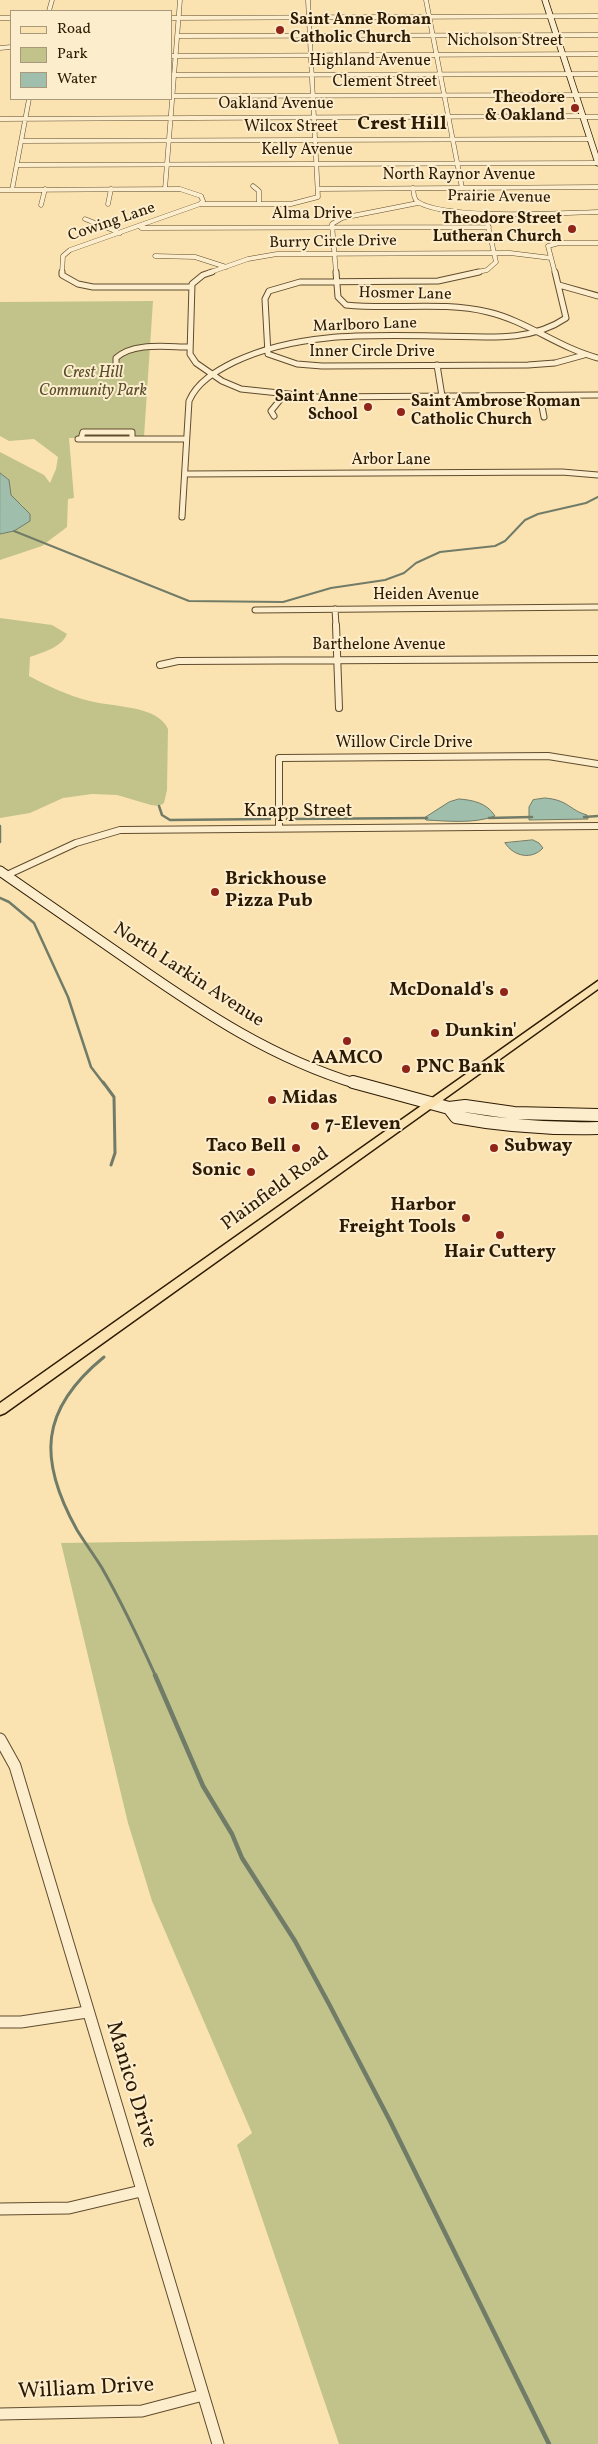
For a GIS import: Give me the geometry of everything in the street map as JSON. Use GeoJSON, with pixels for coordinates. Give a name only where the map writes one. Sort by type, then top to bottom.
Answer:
{"type":"FeatureCollection","features":[{"type":"Feature","properties":{"kind":"main road"},"geometry":{"type":"LineString","coordinates":[[545,0],[598,163]]}},
{"type":"Feature","properties":{"kind":"main road","name":"North Larkin Avenue"},"geometry":{"type":"LineString","coordinates":[[3,873],[214,1019],[267,1048],[325,1074],[368,1088],[449,1108],[466,1106],[514,1113],[598,1115]]}},
{"type":"Feature","properties":{"kind":"main road","name":"Plainfield Road"},"geometry":{"type":"LineString","coordinates":[[0,1410],[598,984]]}},
{"type":"Feature","properties":{"kind":"main road","name":"North Larkin Avenue"},"geometry":{"type":"LineString","coordinates":[[449,1108],[456,1117],[510,1127],[550,1129],[598,1128]]}},
{"type":"Feature","properties":{"kind":"street"},"geometry":{"type":"LineString","coordinates":[[172,96],[173,56],[177,44],[180,0]]}},
{"type":"Feature","properties":{"kind":"street"},"geometry":{"type":"LineString","coordinates":[[0,190],[180,189],[196,193],[203,201],[200,204],[303,203],[318,197],[318,164],[308,0]]}},
{"type":"Feature","properties":{"kind":"street"},"geometry":{"type":"LineString","coordinates":[[426,0],[462,188]]}},
{"type":"Feature","properties":{"kind":"street"},"geometry":{"type":"LineString","coordinates":[[172,18],[598,16]]}},
{"type":"Feature","properties":{"kind":"street"},"geometry":{"type":"LineString","coordinates":[[177,36],[598,35]]}},
{"type":"Feature","properties":{"kind":"street"},"geometry":{"type":"LineString","coordinates":[[172,44],[177,44]]}},
{"type":"Feature","properties":{"kind":"street","name":"Nicholson Street"},"geometry":{"type":"LineString","coordinates":[[173,56],[598,54]]}},
{"type":"Feature","properties":{"kind":"street","name":"Highland Avenue"},"geometry":{"type":"LineString","coordinates":[[173,75],[598,74]]}},
{"type":"Feature","properties":{"kind":"street","name":"Clement Street"},"geometry":{"type":"LineString","coordinates":[[172,96],[598,95]]}},
{"type":"Feature","properties":{"kind":"street"},"geometry":{"type":"LineString","coordinates":[[12,190],[29,100]]}},
{"type":"Feature","properties":{"kind":"street"},"geometry":{"type":"LineString","coordinates":[[165,189],[172,100]]}},
{"type":"Feature","properties":{"kind":"street","name":"Oakland Avenue"},"geometry":{"type":"LineString","coordinates":[[0,119],[598,117]]}},
{"type":"Feature","properties":{"kind":"street","name":"Wilcox Street"},"geometry":{"type":"LineString","coordinates":[[22,141],[590,139]]}},
{"type":"Feature","properties":{"kind":"street","name":"Kelly Avenue"},"geometry":{"type":"LineString","coordinates":[[16,165],[598,163]]}},
{"type":"Feature","properties":{"kind":"street"},"geometry":{"type":"LineString","coordinates":[[253,186],[259,191],[259,204]]}},
{"type":"Feature","properties":{"kind":"street","name":"North Raynor Avenue"},"geometry":{"type":"LineString","coordinates":[[319,189],[598,187]]}},
{"type":"Feature","properties":{"kind":"street"},"geometry":{"type":"LineString","coordinates":[[413,188],[414,200],[418,203]]}},
{"type":"Feature","properties":{"kind":"street"},"geometry":{"type":"LineString","coordinates":[[42,205],[44,189]]}},
{"type":"Feature","properties":{"kind":"street"},"geometry":{"type":"LineString","coordinates":[[108,204],[111,189]]}},
{"type":"Feature","properties":{"kind":"street"},"geometry":{"type":"LineString","coordinates":[[332,228],[332,224],[342,218],[418,203]]}},
{"type":"Feature","properties":{"kind":"street","name":"Prairie Avenue"},"geometry":{"type":"LineString","coordinates":[[418,203],[447,212],[598,212]]}},
{"type":"Feature","properties":{"kind":"street","name":"Cowing Lane"},"geometry":{"type":"LineString","coordinates":[[192,287],[93,287],[78,284],[62,275],[63,256],[66,252],[200,204]]}},
{"type":"Feature","properties":{"kind":"street"},"geometry":{"type":"LineString","coordinates":[[267,350],[265,299],[267,293],[296,282],[452,280],[494,266],[494,254],[485,212]]}},
{"type":"Feature","properties":{"kind":"street"},"geometry":{"type":"LineString","coordinates":[[85,219],[120,233]]}},
{"type":"Feature","properties":{"kind":"street","name":"Alma Drive"},"geometry":{"type":"LineString","coordinates":[[135,228],[489,227]]}},
{"type":"Feature","properties":{"kind":"street","name":"Hosmer Lane"},"geometry":{"type":"LineString","coordinates":[[332,228],[338,297],[346,306],[473,310],[504,317],[584,355],[598,358]]}},
{"type":"Feature","properties":{"kind":"street","name":"Marlboro Lane"},"geometry":{"type":"LineString","coordinates":[[182,517],[188,407],[192,393],[212,374],[242,358],[267,350],[333,337],[514,336],[550,328],[566,318],[566,312],[548,246],[552,244],[598,243]]}},
{"type":"Feature","properties":{"kind":"street","name":"Burry Circle Drive"},"geometry":{"type":"LineString","coordinates":[[192,287],[198,278],[226,267],[248,259],[277,254],[527,254],[551,258]]}},
{"type":"Feature","properties":{"kind":"street"},"geometry":{"type":"LineString","coordinates":[[155,256],[195,257],[226,267]]}},
{"type":"Feature","properties":{"kind":"street"},"geometry":{"type":"LineString","coordinates":[[559,285],[598,296]]}},
{"type":"Feature","properties":{"kind":"street"},"geometry":{"type":"LineString","coordinates":[[192,287],[190,354],[194,361],[212,374],[241,388],[284,395],[326,398],[598,395]]}},
{"type":"Feature","properties":{"kind":"street"},"geometry":{"type":"LineString","coordinates":[[116,370],[117,356],[126,351],[151,347],[189,347]]}},
{"type":"Feature","properties":{"kind":"street","name":"Inner Circle Drive"},"geometry":{"type":"LineString","coordinates":[[267,350],[268,354],[278,358],[311,366],[537,365],[584,355]]}},
{"type":"Feature","properties":{"kind":"street"},"geometry":{"type":"LineString","coordinates":[[437,365],[442,396]]}},
{"type":"Feature","properties":{"kind":"street"},"geometry":{"type":"LineString","coordinates":[[274,416],[271,412],[284,395]]}},
{"type":"Feature","properties":{"kind":"street"},"geometry":{"type":"LineString","coordinates":[[540,396],[544,417]]}},
{"type":"Feature","properties":{"kind":"street"},"geometry":{"type":"LineString","coordinates":[[79,439],[186,439]]}},
{"type":"Feature","properties":{"kind":"street","name":"Arbor Lane"},"geometry":{"type":"LineString","coordinates":[[185,474],[576,472],[598,475]]}},
{"type":"Feature","properties":{"kind":"street","name":"Heiden Avenue"},"geometry":{"type":"LineString","coordinates":[[255,610],[598,607]]}},
{"type":"Feature","properties":{"kind":"street"},"geometry":{"type":"LineString","coordinates":[[335,609],[339,708]]}},
{"type":"Feature","properties":{"kind":"street","name":"Barthelone Avenue"},"geometry":{"type":"LineString","coordinates":[[160,665],[178,661],[598,659]]}},
{"type":"Feature","properties":{"kind":"street","name":"Willow Circle Drive"},"geometry":{"type":"LineString","coordinates":[[279,828],[279,758],[548,756],[571,758],[598,764]]}},
{"type":"Feature","properties":{"kind":"street","name":"Knapp Street"},"geometry":{"type":"LineString","coordinates":[[3,873],[74,843],[120,830],[598,826]]}},
{"type":"Feature","properties":{"kind":"street","name":"Manico Drive"},"geometry":{"type":"LineString","coordinates":[[0,1739],[15,1766],[87,2012],[218,2444]]}},
{"type":"Feature","properties":{"kind":"street"},"geometry":{"type":"LineString","coordinates":[[0,2022],[21,2022],[87,2012]]}},
{"type":"Feature","properties":{"kind":"street"},"geometry":{"type":"LineString","coordinates":[[0,2209],[69,2208],[141,2191]]}},
{"type":"Feature","properties":{"kind":"street","name":"William Drive"},"geometry":{"type":"LineString","coordinates":[[0,2414],[142,2411],[203,2396]]}},
{"type":"Feature","properties":{"kind":"green space","name":"Crest Hill Community Park"},"geometry":{"type":"Polygon","coordinates":[[[153,301],[144,437],[69,438],[74,498],[68,499],[67,527],[42,546],[0,560],[0,534],[14,531],[23,506],[10,495],[9,480],[0,473],[0,452],[44,475],[50,483],[56,469],[58,457],[34,439],[9,441],[0,436],[0,302],[153,301]]]}},
{"type":"Feature","properties":{"kind":"green space"},"geometry":{"type":"Polygon","coordinates":[[[0,618],[52,625],[67,634],[61,643],[30,657],[29,676],[74,696],[99,703],[144,711],[155,715],[163,721],[168,729],[167,790],[164,803],[159,806],[151,805],[117,795],[92,794],[63,798],[30,813],[0,818],[0,618]]]}},
{"type":"Feature","properties":{"kind":"green space"},"geometry":{"type":"Polygon","coordinates":[[[598,1535],[598,2444],[339,2444],[237,2145],[252,2133],[152,1901],[128,1823],[61,1543],[598,1535]]]}},
{"type":"Feature","properties":{"kind":"water"},"geometry":{"type":"Polygon","coordinates":[[[0,473],[9,480],[11,495],[30,514],[30,521],[14,531],[0,534],[0,473]]]}},
{"type":"Feature","properties":{"kind":"water"},"geometry":{"type":"Polygon","coordinates":[[[545,798],[564,803],[576,811],[587,815],[588,819],[529,820],[529,807],[533,800],[545,798]]]}},
{"type":"Feature","properties":{"kind":"water"},"geometry":{"type":"Polygon","coordinates":[[[459,799],[479,803],[488,808],[495,816],[487,819],[461,821],[426,820],[424,818],[449,802],[459,799]]]}},
{"type":"Feature","properties":{"kind":"water"},"geometry":{"type":"Polygon","coordinates":[[[533,840],[543,848],[539,852],[529,855],[518,854],[505,843],[533,840]]]}},
{"type":"Feature","properties":{"kind":"waterway"},"geometry":{"type":"LineString","coordinates":[[14,531],[189,601],[283,602],[331,588],[385,580],[404,573],[416,563],[440,552],[495,546],[505,541],[525,520],[538,514],[586,503],[598,497]]}},
{"type":"Feature","properties":{"kind":"waterway"},"geometry":{"type":"LineString","coordinates":[[159,806],[162,815],[170,820],[270,819]]}},
{"type":"Feature","properties":{"kind":"waterway"},"geometry":{"type":"LineString","coordinates":[[584,817],[598,816]]}},
{"type":"Feature","properties":{"kind":"waterway"},"geometry":{"type":"LineString","coordinates":[[489,818],[532,817]]}},
{"type":"Feature","properties":{"kind":"waterway"},"geometry":{"type":"LineString","coordinates":[[287,819],[427,818]]}},
{"type":"Feature","properties":{"kind":"waterway"},"geometry":{"type":"LineString","coordinates":[[0,826],[0,842]]}},
{"type":"Feature","properties":{"kind":"waterway"},"geometry":{"type":"LineString","coordinates":[[0,898],[9,902],[34,923],[68,997],[91,1067],[104,1084]]}},
{"type":"Feature","properties":{"kind":"waterway"},"geometry":{"type":"LineString","coordinates":[[103,1082],[114,1097],[115,1153],[111,1165]]}},
{"type":"Feature","properties":{"kind":"waterway"},"geometry":{"type":"LineString","coordinates":[[104,1357],[83,1377],[67,1397],[57,1417],[52,1437],[51,1458],[64,1505],[116,1594],[156,1677]]}},
{"type":"Feature","properties":{"kind":"waterway"},"geometry":{"type":"LineString","coordinates":[[155,1675],[203,1786],[232,1834],[242,1858],[295,1941],[329,2004],[390,2121],[549,2444]]}},
{"type":"Feature","properties":{"kind":"place","name":"Saint Anne Roman Catholic Church"},"geometry":{"type":"Point","coordinates":[280,30]}},
{"type":"Feature","properties":{"kind":"place","name":"Theodore & Oakland"},"geometry":{"type":"Point","coordinates":[575,108]}},
{"type":"Feature","properties":{"kind":"place","name":"Theodore Street Lutheran Church"},"geometry":{"type":"Point","coordinates":[572,229]}},
{"type":"Feature","properties":{"kind":"place","name":"Saint Anne School"},"geometry":{"type":"Point","coordinates":[368,407]}},
{"type":"Feature","properties":{"kind":"place","name":"Saint Ambrose Roman Catholic Church"},"geometry":{"type":"Point","coordinates":[401,412]}},
{"type":"Feature","properties":{"kind":"place","name":"Brickhouse Pizza Pub"},"geometry":{"type":"Point","coordinates":[215,892]}},
{"type":"Feature","properties":{"kind":"place","name":"McDonald's"},"geometry":{"type":"Point","coordinates":[504,992]}},
{"type":"Feature","properties":{"kind":"place","name":"Dunkin'"},"geometry":{"type":"Point","coordinates":[435,1033]}},
{"type":"Feature","properties":{"kind":"place","name":"AAMCO"},"geometry":{"type":"Point","coordinates":[347,1041]}},
{"type":"Feature","properties":{"kind":"place","name":"PNC Bank"},"geometry":{"type":"Point","coordinates":[406,1069]}},
{"type":"Feature","properties":{"kind":"place","name":"Midas"},"geometry":{"type":"Point","coordinates":[272,1100]}},
{"type":"Feature","properties":{"kind":"place","name":"7-Eleven"},"geometry":{"type":"Point","coordinates":[315,1126]}},
{"type":"Feature","properties":{"kind":"place","name":"Taco Bell"},"geometry":{"type":"Point","coordinates":[296,1148]}},
{"type":"Feature","properties":{"kind":"place","name":"Subway"},"geometry":{"type":"Point","coordinates":[494,1148]}},
{"type":"Feature","properties":{"kind":"place","name":"Sonic"},"geometry":{"type":"Point","coordinates":[251,1172]}},
{"type":"Feature","properties":{"kind":"place","name":"Harbor Freight Tools"},"geometry":{"type":"Point","coordinates":[466,1218]}},
{"type":"Feature","properties":{"kind":"place","name":"Hair Cuttery"},"geometry":{"type":"Point","coordinates":[500,1235]}},
{"type":"Feature","properties":{"kind":"district","name":"Crest Hill"},"geometry":{"type":"Point","coordinates":[402,125]}}]}
